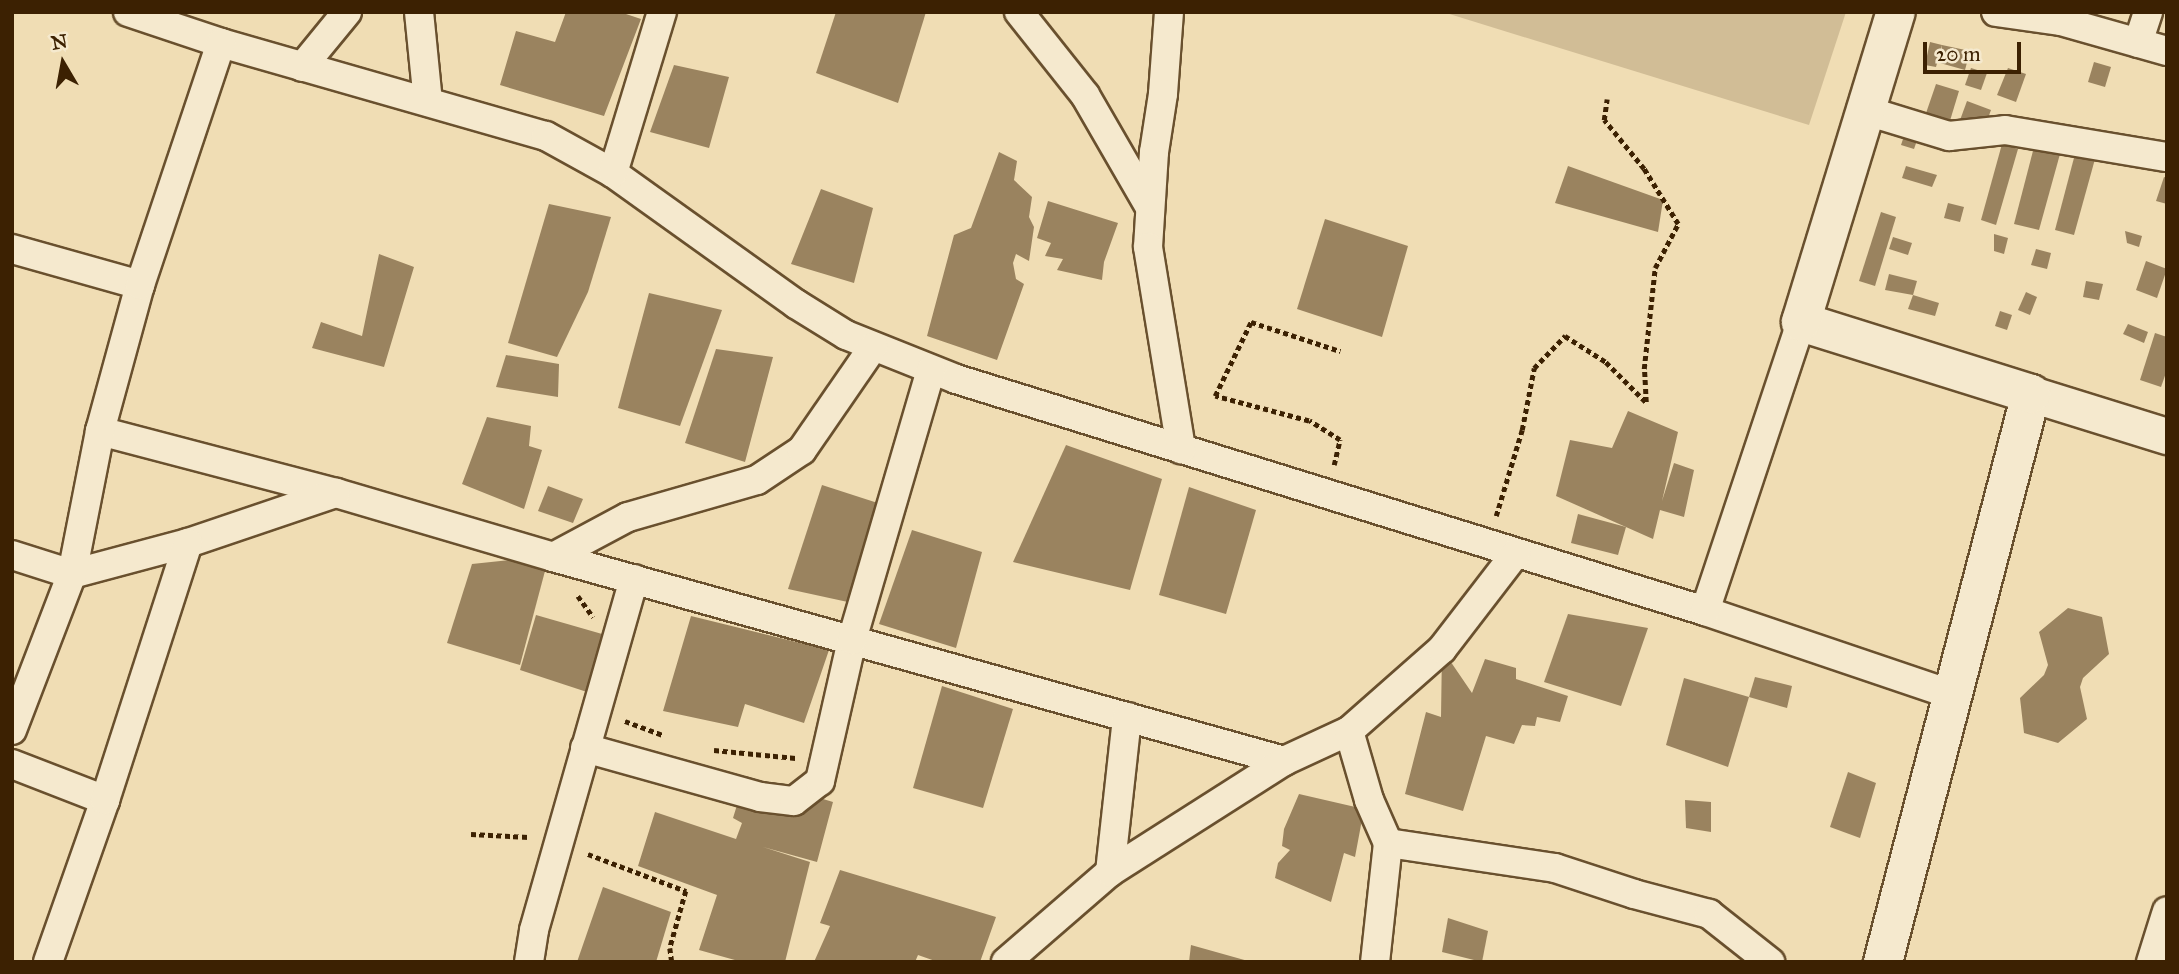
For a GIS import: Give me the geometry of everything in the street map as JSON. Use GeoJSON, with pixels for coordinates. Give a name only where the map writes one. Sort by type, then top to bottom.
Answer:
{"type":"FeatureCollection","features":[{"type":"Feature","properties":{"kind":"main road"},"geometry":{"type":"LineString","coordinates":[[1883,962],[2031,394],[1801,322],[1896,12]]}},
{"type":"Feature","properties":{"kind":"street"},"geometry":{"type":"LineString","coordinates":[[128,12],[221,43],[546,136],[612,173],[796,304],[846,335],[931,370],[1705,611],[1953,695]]}},
{"type":"Feature","properties":{"kind":"street"},"geometry":{"type":"LineString","coordinates":[[302,66],[347,12]]}},
{"type":"Feature","properties":{"kind":"street"},"geometry":{"type":"LineString","coordinates":[[419,12],[428,102]]}},
{"type":"Feature","properties":{"kind":"street"},"geometry":{"type":"LineString","coordinates":[[612,173],[662,12]]}},
{"type":"Feature","properties":{"kind":"street"},"geometry":{"type":"LineString","coordinates":[[1018,12],[1085,95],[1149,206]]}},
{"type":"Feature","properties":{"kind":"street"},"geometry":{"type":"LineString","coordinates":[[1169,12],[1149,206],[1148,247],[1181,449]]}},
{"type":"Feature","properties":{"kind":"street"},"geometry":{"type":"LineString","coordinates":[[1996,12],[2061,21],[2167,51]]}},
{"type":"Feature","properties":{"kind":"street"},"geometry":{"type":"LineString","coordinates":[[2138,43],[2148,12]]}},
{"type":"Feature","properties":{"kind":"street"},"geometry":{"type":"LineString","coordinates":[[12,730],[72,574],[100,430],[140,285],[221,43]]}},
{"type":"Feature","properties":{"kind":"street"},"geometry":{"type":"LineString","coordinates":[[1867,111],[1949,136],[2005,130],[2167,157]]}},
{"type":"Feature","properties":{"kind":"street"},"geometry":{"type":"LineString","coordinates":[[12,249],[140,285]]}},
{"type":"Feature","properties":{"kind":"street"},"geometry":{"type":"LineString","coordinates":[[1705,611],[1801,322]]}},
{"type":"Feature","properties":{"kind":"street"},"geometry":{"type":"LineString","coordinates":[[553,557],[628,517],[757,480],[802,450],[873,347]]}},
{"type":"Feature","properties":{"kind":"street"},"geometry":{"type":"LineString","coordinates":[[585,748],[760,797],[794,801],[820,781],[852,640],[931,370]]}},
{"type":"Feature","properties":{"kind":"street"},"geometry":{"type":"LineString","coordinates":[[2031,394],[2167,436]]}},
{"type":"Feature","properties":{"kind":"street"},"geometry":{"type":"LineString","coordinates":[[100,430],[336,493],[553,557],[1284,761]]}},
{"type":"Feature","properties":{"kind":"street"},"geometry":{"type":"LineString","coordinates":[[12,555],[72,574],[188,542],[336,493]]}},
{"type":"Feature","properties":{"kind":"street"},"geometry":{"type":"LineString","coordinates":[[48,962],[105,800],[188,542]]}},
{"type":"Feature","properties":{"kind":"street"},"geometry":{"type":"LineString","coordinates":[[1006,962],[1110,872],[1284,761],[1349,731],[1443,649],[1516,553]]}},
{"type":"Feature","properties":{"kind":"street"},"geometry":{"type":"LineString","coordinates":[[530,962],[534,930],[634,579]]}},
{"type":"Feature","properties":{"kind":"street"},"geometry":{"type":"LineString","coordinates":[[1110,872],[1127,717]]}},
{"type":"Feature","properties":{"kind":"street"},"geometry":{"type":"LineString","coordinates":[[1349,731],[1369,800],[1388,843],[1375,962]]}},
{"type":"Feature","properties":{"kind":"street"},"geometry":{"type":"LineString","coordinates":[[12,764],[105,800]]}},
{"type":"Feature","properties":{"kind":"street"},"geometry":{"type":"LineString","coordinates":[[1388,843],[1555,868],[1634,894],[1709,914],[1770,962]]}},
{"type":"Feature","properties":{"kind":"street"},"geometry":{"type":"LineString","coordinates":[[2151,962],[2167,911]]}},
{"type":"Feature","properties":{"kind":"path"},"geometry":{"type":"LineString","coordinates":[[1488,544],[1522,430],[1534,368],[1565,336],[1606,362],[1646,402],[1644,369],[1655,268],[1678,224],[1644,169],[1604,120],[1607,99]]}},
{"type":"Feature","properties":{"kind":"path"},"geometry":{"type":"LineString","coordinates":[[1328,494],[1340,440],[1309,421],[1215,396],[1251,322],[1340,351]]}},
{"type":"Feature","properties":{"kind":"path"},"geometry":{"type":"LineString","coordinates":[[553,557],[591,616],[603,623]]}},
{"type":"Feature","properties":{"kind":"path"},"geometry":{"type":"LineString","coordinates":[[597,708],[665,736]]}},
{"type":"Feature","properties":{"kind":"path"},"geometry":{"type":"LineString","coordinates":[[710,750],[799,758],[804,748]]}},
{"type":"Feature","properties":{"kind":"path"},"geometry":{"type":"LineString","coordinates":[[471,834],[546,838],[686,891],[670,948],[672,962]]}},
{"type":"Feature","properties":{"kind":"shaded area"},"geometry":{"type":"Polygon","coordinates":[[[1443,12],[1846,12],[1809,125],[1443,12]]]}},
{"type":"Feature","properties":{"kind":"building"},"geometry":{"type":"Polygon","coordinates":[[[566,12],[620,12],[641,19],[604,116],[500,85],[516,31],[555,42],[566,12]]]}},
{"type":"Feature","properties":{"kind":"building"},"geometry":{"type":"Polygon","coordinates":[[[836,12],[926,12],[898,103],[816,73],[836,12]]]}},
{"type":"Feature","properties":{"kind":"building"},"geometry":{"type":"Polygon","coordinates":[[[1930,42],[1942,45],[1936,67],[1925,65],[1930,42]]]}},
{"type":"Feature","properties":{"kind":"building"},"geometry":{"type":"Polygon","coordinates":[[[1942,45],[1970,51],[1965,70],[1940,63],[1942,45]]]}},
{"type":"Feature","properties":{"kind":"building"},"geometry":{"type":"Polygon","coordinates":[[[2094,62],[2111,67],[2105,87],[2088,82],[2094,62]]]}},
{"type":"Feature","properties":{"kind":"building"},"geometry":{"type":"Polygon","coordinates":[[[674,65],[729,77],[709,148],[650,132],[674,65]]]}},
{"type":"Feature","properties":{"kind":"building"},"geometry":{"type":"Polygon","coordinates":[[[1971,68],[1987,73],[1981,90],[1965,85],[1971,68]]]}},
{"type":"Feature","properties":{"kind":"building"},"geometry":{"type":"Polygon","coordinates":[[[2008,68],[2026,74],[2016,102],[1997,95],[2008,68]]]}},
{"type":"Feature","properties":{"kind":"building"},"geometry":{"type":"Polygon","coordinates":[[[1936,84],[1959,91],[1949,124],[1925,116],[1936,84]]]}},
{"type":"Feature","properties":{"kind":"building"},"geometry":{"type":"Polygon","coordinates":[[[1967,101],[1991,110],[1980,140],[1956,131],[1967,101]]]}},
{"type":"Feature","properties":{"kind":"building"},"geometry":{"type":"Polygon","coordinates":[[[1908,124],[1921,129],[1914,149],[1901,145],[1908,124]]]}},
{"type":"Feature","properties":{"kind":"building"},"geometry":{"type":"Polygon","coordinates":[[[2002,144],[2018,149],[1996,225],[1981,220],[2002,144]]]}},
{"type":"Feature","properties":{"kind":"building"},"geometry":{"type":"Polygon","coordinates":[[[2034,147],[2060,154],[2039,230],[2014,224],[2034,147]]]}},
{"type":"Feature","properties":{"kind":"building"},"geometry":{"type":"Polygon","coordinates":[[[999,152],[1017,161],[1014,180],[1032,197],[1029,217],[1034,227],[1029,261],[1016,254],[1013,263],[1016,279],[1024,284],[997,360],[927,336],[954,235],[971,228],[999,152]]]}},
{"type":"Feature","properties":{"kind":"building"},"geometry":{"type":"Polygon","coordinates":[[[2075,154],[2095,159],[2074,235],[2055,230],[2075,154]]]}},
{"type":"Feature","properties":{"kind":"building"},"geometry":{"type":"Polygon","coordinates":[[[1568,166],[1663,200],[1658,232],[1555,203],[1568,166]]]}},
{"type":"Feature","properties":{"kind":"building"},"geometry":{"type":"Polygon","coordinates":[[[1906,166],[1937,175],[1932,187],[1902,178],[1906,166]]]}},
{"type":"Feature","properties":{"kind":"building"},"geometry":{"type":"Polygon","coordinates":[[[2164,177],[2167,178],[2167,204],[2156,201],[2164,177]]]}},
{"type":"Feature","properties":{"kind":"building"},"geometry":{"type":"Polygon","coordinates":[[[821,189],[873,208],[854,283],[791,264],[821,189]]]}},
{"type":"Feature","properties":{"kind":"building"},"geometry":{"type":"Polygon","coordinates":[[[1048,201],[1118,223],[1104,262],[1102,280],[1057,270],[1063,259],[1045,256],[1051,243],[1037,238],[1048,201]]]}},
{"type":"Feature","properties":{"kind":"building"},"geometry":{"type":"Polygon","coordinates":[[[1948,203],[1964,207],[1960,222],[1944,218],[1948,203]]]}},
{"type":"Feature","properties":{"kind":"building"},"geometry":{"type":"Polygon","coordinates":[[[549,204],[611,217],[588,292],[557,357],[508,343],[549,204]]]}},
{"type":"Feature","properties":{"kind":"building"},"geometry":{"type":"Polygon","coordinates":[[[1881,212],[1896,217],[1875,286],[1859,281],[1881,212]]]}},
{"type":"Feature","properties":{"kind":"building"},"geometry":{"type":"Polygon","coordinates":[[[1325,219],[1408,246],[1382,337],[1297,309],[1325,219]]]}},
{"type":"Feature","properties":{"kind":"building"},"geometry":{"type":"Polygon","coordinates":[[[2125,231],[2142,236],[2139,247],[2127,243],[2125,231]]]}},
{"type":"Feature","properties":{"kind":"building"},"geometry":{"type":"Polygon","coordinates":[[[1994,234],[2008,238],[2004,254],[1994,251],[1994,234]]]}},
{"type":"Feature","properties":{"kind":"building"},"geometry":{"type":"Polygon","coordinates":[[[1893,237],[1912,243],[1908,255],[1889,249],[1893,237]]]}},
{"type":"Feature","properties":{"kind":"building"},"geometry":{"type":"Polygon","coordinates":[[[2036,249],[2051,253],[2047,269],[2031,265],[2036,249]]]}},
{"type":"Feature","properties":{"kind":"building"},"geometry":{"type":"Polygon","coordinates":[[[379,254],[414,267],[384,367],[312,348],[321,322],[362,336],[379,254]]]}},
{"type":"Feature","properties":{"kind":"building"},"geometry":{"type":"Polygon","coordinates":[[[2146,261],[2167,269],[2157,298],[2136,290],[2146,261]]]}},
{"type":"Feature","properties":{"kind":"building"},"geometry":{"type":"Polygon","coordinates":[[[1889,274],[1917,281],[1913,295],[1885,290],[1889,274]]]}},
{"type":"Feature","properties":{"kind":"building"},"geometry":{"type":"Polygon","coordinates":[[[2086,281],[2103,284],[2099,300],[2083,297],[2086,281]]]}},
{"type":"Feature","properties":{"kind":"building"},"geometry":{"type":"Polygon","coordinates":[[[2026,292],[2037,297],[2030,315],[2018,310],[2026,292]]]}},
{"type":"Feature","properties":{"kind":"building"},"geometry":{"type":"Polygon","coordinates":[[[649,293],[722,310],[680,426],[618,408],[649,293]]]}},
{"type":"Feature","properties":{"kind":"building"},"geometry":{"type":"Polygon","coordinates":[[[1913,295],[1939,303],[1935,316],[1908,309],[1913,295]]]}},
{"type":"Feature","properties":{"kind":"building"},"geometry":{"type":"Polygon","coordinates":[[[2000,311],[2012,315],[2007,330],[1995,326],[2000,311]]]}},
{"type":"Feature","properties":{"kind":"building"},"geometry":{"type":"Polygon","coordinates":[[[2128,324],[2148,332],[2144,343],[2123,334],[2128,324]]]}},
{"type":"Feature","properties":{"kind":"building"},"geometry":{"type":"Polygon","coordinates":[[[2155,333],[2167,337],[2167,370],[2161,387],[2140,380],[2155,333]]]}},
{"type":"Feature","properties":{"kind":"building"},"geometry":{"type":"Polygon","coordinates":[[[716,349],[773,357],[745,462],[685,443],[716,349]]]}},
{"type":"Feature","properties":{"kind":"building"},"geometry":{"type":"Polygon","coordinates":[[[506,355],[559,364],[558,397],[496,387],[506,355]]]}},
{"type":"Feature","properties":{"kind":"building"},"geometry":{"type":"Polygon","coordinates":[[[1628,411],[1678,432],[1662,501],[1674,463],[1694,470],[1684,517],[1660,510],[1653,539],[1556,496],[1570,440],[1612,448],[1628,411]]]}},
{"type":"Feature","properties":{"kind":"building"},"geometry":{"type":"Polygon","coordinates":[[[487,417],[531,426],[529,446],[542,450],[524,509],[462,484],[487,417]]]}},
{"type":"Feature","properties":{"kind":"building"},"geometry":{"type":"Polygon","coordinates":[[[1066,445],[1162,479],[1130,590],[1013,562],[1066,445]]]}},
{"type":"Feature","properties":{"kind":"building"},"geometry":{"type":"Polygon","coordinates":[[[822,485],[887,506],[857,604],[788,589],[822,485]]]}},
{"type":"Feature","properties":{"kind":"building"},"geometry":{"type":"Polygon","coordinates":[[[548,486],[583,499],[573,523],[538,511],[548,486]]]}},
{"type":"Feature","properties":{"kind":"building"},"geometry":{"type":"Polygon","coordinates":[[[1189,487],[1256,510],[1226,614],[1159,595],[1189,487]]]}},
{"type":"Feature","properties":{"kind":"building"},"geometry":{"type":"Polygon","coordinates":[[[1578,514],[1626,527],[1618,555],[1571,543],[1578,514]]]}},
{"type":"Feature","properties":{"kind":"building"},"geometry":{"type":"Polygon","coordinates":[[[912,530],[982,552],[956,648],[879,624],[912,530]]]}},
{"type":"Feature","properties":{"kind":"building"},"geometry":{"type":"Polygon","coordinates":[[[549,556],[520,665],[447,643],[472,564],[549,556]]]}},
{"type":"Feature","properties":{"kind":"building"},"geometry":{"type":"Polygon","coordinates":[[[2068,608],[2102,617],[2109,654],[2083,678],[2080,687],[2087,719],[2058,743],[2024,733],[2020,698],[2044,675],[2048,665],[2039,632],[2068,608]]]}},
{"type":"Feature","properties":{"kind":"building"},"geometry":{"type":"Polygon","coordinates":[[[1568,614],[1648,628],[1621,706],[1544,682],[1568,614]]]}},
{"type":"Feature","properties":{"kind":"building"},"geometry":{"type":"Polygon","coordinates":[[[536,615],[609,636],[590,693],[520,670],[536,615]]]}},
{"type":"Feature","properties":{"kind":"building"},"geometry":{"type":"Polygon","coordinates":[[[691,616],[829,650],[804,723],[745,704],[738,727],[663,711],[691,616]]]}},
{"type":"Feature","properties":{"kind":"building"},"geometry":{"type":"Polygon","coordinates":[[[1442,649],[1472,693],[1485,659],[1516,668],[1516,679],[1568,696],[1560,722],[1537,717],[1535,726],[1522,725],[1514,744],[1486,736],[1463,811],[1405,794],[1426,712],[1441,717],[1442,649]]]}},
{"type":"Feature","properties":{"kind":"building"},"geometry":{"type":"Polygon","coordinates":[[[1755,677],[1792,686],[1787,708],[1749,697],[1755,677]]]}},
{"type":"Feature","properties":{"kind":"building"},"geometry":{"type":"Polygon","coordinates":[[[1684,678],[1749,697],[1728,767],[1666,745],[1684,678]]]}},
{"type":"Feature","properties":{"kind":"building"},"geometry":{"type":"Polygon","coordinates":[[[942,686],[1013,709],[983,808],[913,788],[942,686]]]}},
{"type":"Feature","properties":{"kind":"building"},"geometry":{"type":"Polygon","coordinates":[[[1848,772],[1876,783],[1860,838],[1830,827],[1848,772]]]}},
{"type":"Feature","properties":{"kind":"building"},"geometry":{"type":"Polygon","coordinates":[[[746,776],[833,802],[817,862],[763,847],[810,862],[785,962],[742,962],[699,950],[717,895],[638,866],[655,812],[736,839],[742,823],[733,818],[746,776]]]}},
{"type":"Feature","properties":{"kind":"building"},"geometry":{"type":"Polygon","coordinates":[[[1299,794],[1364,809],[1355,857],[1344,853],[1331,902],[1275,878],[1278,863],[1290,850],[1282,846],[1284,829],[1299,794]]]}},
{"type":"Feature","properties":{"kind":"building"},"geometry":{"type":"Polygon","coordinates":[[[1685,800],[1711,802],[1711,832],[1686,828],[1685,800]]]}},
{"type":"Feature","properties":{"kind":"building"},"geometry":{"type":"Polygon","coordinates":[[[840,870],[996,917],[980,962],[938,962],[918,955],[915,962],[814,962],[830,926],[820,923],[840,870]]]}},
{"type":"Feature","properties":{"kind":"building"},"geometry":{"type":"Polygon","coordinates":[[[603,887],[671,912],[656,962],[577,962],[603,887]]]}},
{"type":"Feature","properties":{"kind":"building"},"geometry":{"type":"Polygon","coordinates":[[[1448,918],[1488,931],[1482,962],[1442,952],[1448,918]]]}},
{"type":"Feature","properties":{"kind":"building"},"geometry":{"type":"Polygon","coordinates":[[[1191,945],[1248,961],[1248,962],[1189,962],[1191,945]]]}}]}
